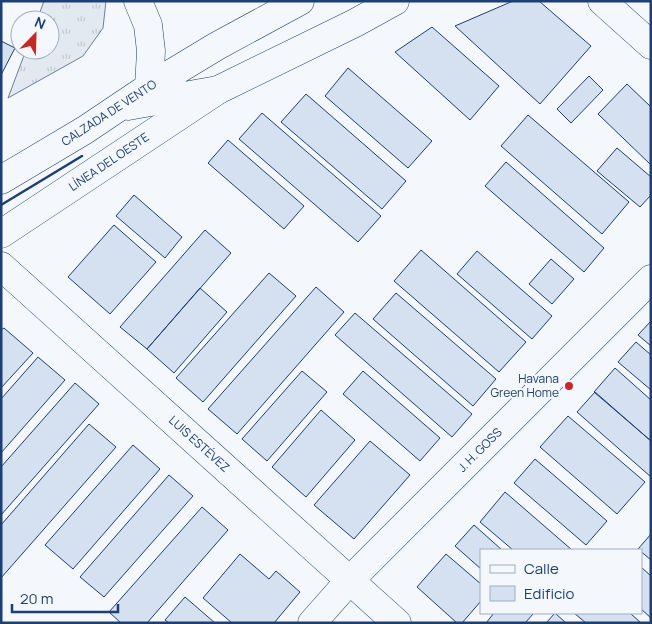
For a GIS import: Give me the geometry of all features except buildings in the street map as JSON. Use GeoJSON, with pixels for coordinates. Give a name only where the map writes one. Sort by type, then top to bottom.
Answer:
{"type":"FeatureCollection","features":[{"type":"Feature","properties":{"kind":"street"},"geometry":{"type":"LineString","coordinates":[[138,1],[148,25],[151,51],[149,87]]}},
{"type":"Feature","properties":{"kind":"street","name":"CALZADA DE VENTO"},"geometry":{"type":"LineString","coordinates":[[218,46],[278,1]]}},
{"type":"Feature","properties":{"kind":"street","name":"CALZADA DE VENTO"},"geometry":{"type":"LineString","coordinates":[[1,180],[85,130],[149,87],[300,1]]}},
{"type":"Feature","properties":{"kind":"street"},"geometry":{"type":"LineString","coordinates":[[116,108],[218,90],[355,23],[395,1]]}},
{"type":"Feature","properties":{"kind":"street"},"geometry":{"type":"LineString","coordinates":[[606,3],[651,45]]}},
{"type":"Feature","properties":{"kind":"street","name":"LÍNEA DEL OESTE"},"geometry":{"type":"LineString","coordinates":[[1,234],[218,90]]}},
{"type":"Feature","properties":{"kind":"street","name":"LUIS ESTÉVEZ"},"geometry":{"type":"LineString","coordinates":[[1,266],[397,623]]}},
{"type":"Feature","properties":{"kind":"street","name":"J. H. GOSS"},"geometry":{"type":"LineString","coordinates":[[312,623],[350,580],[651,279]]}},
{"type":"Feature","properties":{"kind":"green space"},"geometry":{"type":"Polygon","coordinates":[[[44,1],[106,1],[103,28],[83,56],[8,98],[22,60],[60,60],[60,10],[41,10],[44,1]]]}},
{"type":"Feature","properties":{"kind":"wall"},"geometry":{"type":"LineString","coordinates":[[1,205],[82,156]]}},
{"type":"Feature","properties":{"kind":"place","name":"Havana Green Home"},"geometry":{"type":"Point","coordinates":[569,386]}}]}
